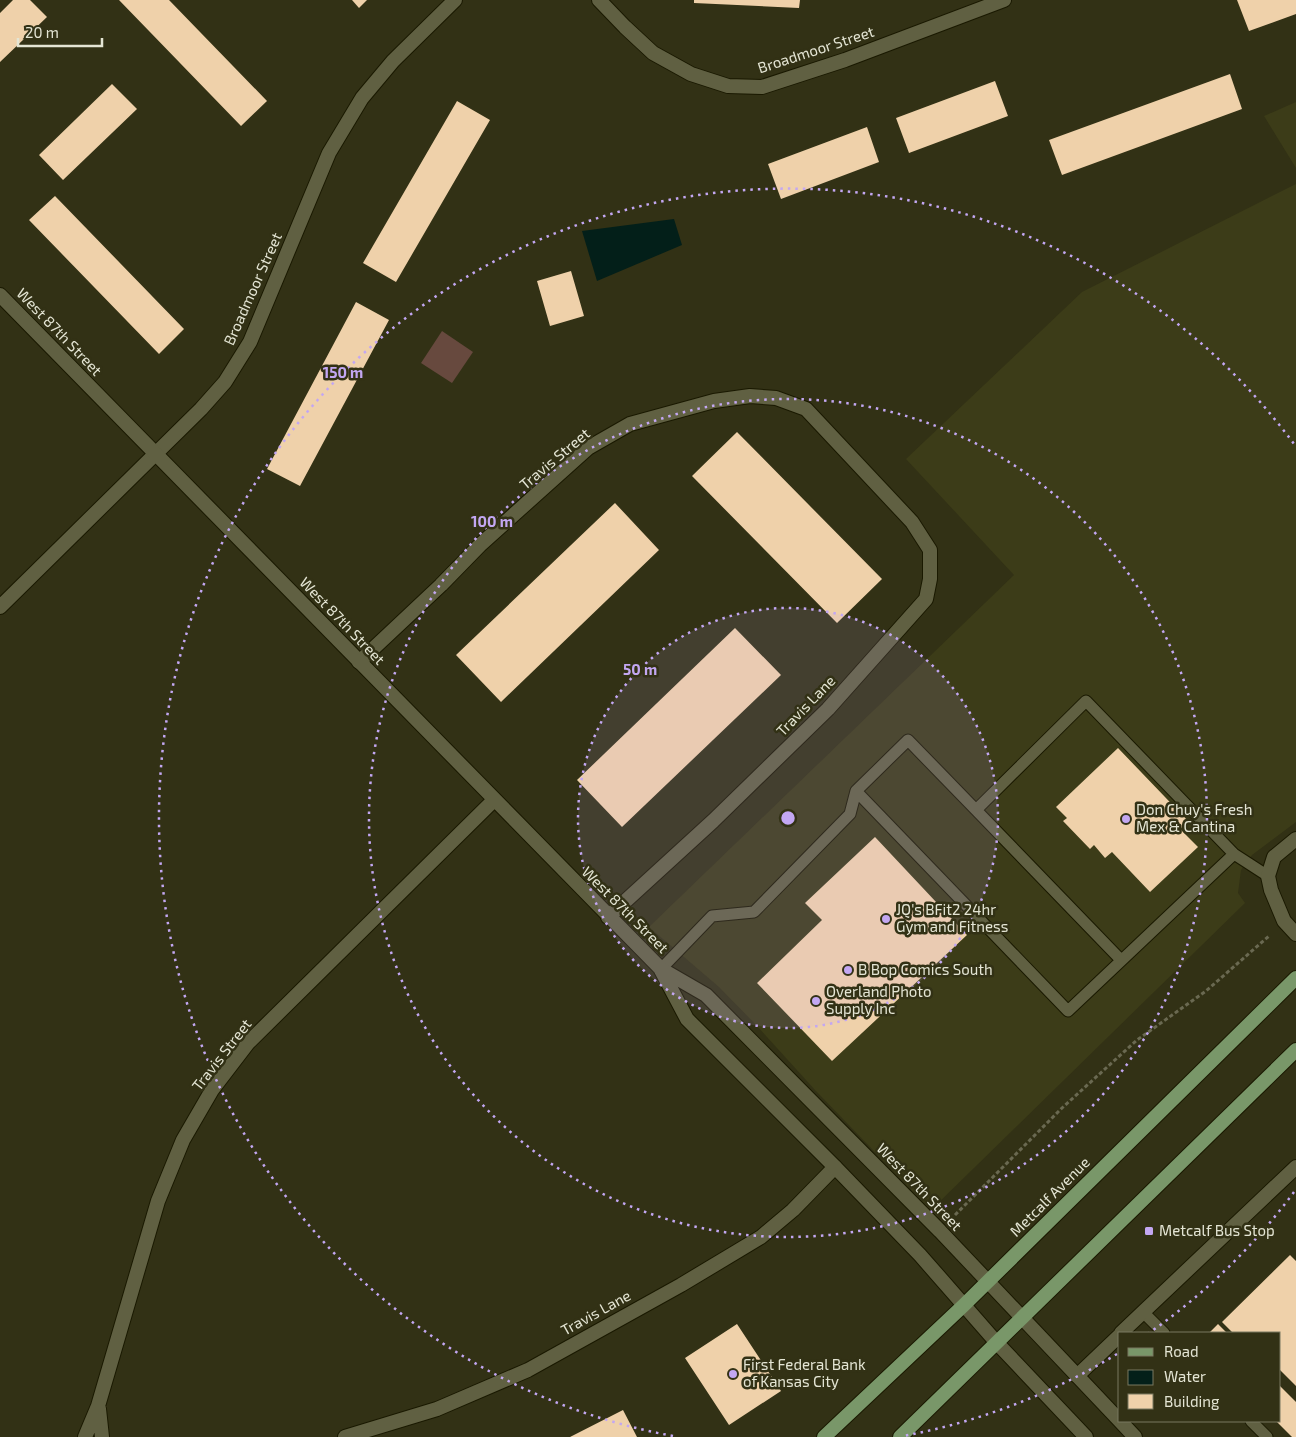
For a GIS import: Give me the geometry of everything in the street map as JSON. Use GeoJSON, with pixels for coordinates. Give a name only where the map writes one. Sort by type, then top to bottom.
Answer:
{"type":"FeatureCollection","features":[{"type":"Feature","properties":{"kind":"main road","name":"Metcalf Avenue"},"geometry":{"type":"LineString","coordinates":[[824,1437],[964,1305],[1296,978]]}},
{"type":"Feature","properties":{"kind":"main road"},"geometry":{"type":"LineString","coordinates":[[900,1437],[1296,1050]]}},
{"type":"Feature","properties":{"kind":"street","name":"Broadmoor Street"},"geometry":{"type":"LineString","coordinates":[[0,607],[201,409],[225,382],[250,342],[329,153],[362,98],[393,61],[456,0]]}},
{"type":"Feature","properties":{"kind":"street","name":"Broadmoor Street"},"geometry":{"type":"LineString","coordinates":[[599,0],[653,53],[690,74],[728,86],[762,88],[845,60],[965,7],[1004,0]]}},
{"type":"Feature","properties":{"kind":"street","name":"West 87th Street"},"geometry":{"type":"LineString","coordinates":[[0,295],[608,917],[661,970],[706,995],[940,1231],[1118,1419]]}},
{"type":"Feature","properties":{"kind":"street","name":"Travis Street"},"geometry":{"type":"LineString","coordinates":[[359,662],[441,585],[480,544],[588,448],[630,424],[714,401],[750,396],[776,398],[806,408],[881,488]]}},
{"type":"Feature","properties":{"kind":"street","name":"Travis Lane"},"geometry":{"type":"LineString","coordinates":[[608,917],[713,822],[828,709],[926,599],[930,579],[930,550],[912,522],[881,488]]}},
{"type":"Feature","properties":{"kind":"street","name":"Travis Street"},"geometry":{"type":"LineString","coordinates":[[84,1437],[98,1406],[158,1201],[183,1140],[212,1090],[248,1043],[494,800]]}},
{"type":"Feature","properties":{"kind":"street"},"geometry":{"type":"LineString","coordinates":[[1296,839],[1274,857],[1268,876],[1271,890],[1284,921],[1296,934]]}},
{"type":"Feature","properties":{"kind":"street","name":"West 87th Street"},"geometry":{"type":"LineString","coordinates":[[661,970],[687,1019],[920,1255],[997,1342],[1086,1437]]}},
{"type":"Feature","properties":{"kind":"street","name":"Travis Lane"},"geometry":{"type":"LineString","coordinates":[[345,1437],[437,1408],[528,1370],[681,1285],[761,1237],[793,1210],[835,1167]]}},
{"type":"Feature","properties":{"kind":"street"},"geometry":{"type":"LineString","coordinates":[[1123,1332],[1296,1167]]}},
{"type":"Feature","properties":{"kind":"street"},"geometry":{"type":"LineString","coordinates":[[1077,1376],[1118,1337]]}},
{"type":"Feature","properties":{"kind":"street","name":"Travis Street"},"geometry":{"type":"LineString","coordinates":[[98,1406],[102,1437]]}},
{"type":"Feature","properties":{"kind":"street","name":"West 87th Street"},"geometry":{"type":"LineString","coordinates":[[1121,1422],[1135,1437]]}},
{"type":"Feature","properties":{"kind":"lane"},"geometry":{"type":"LineString","coordinates":[[976,810],[1086,701],[1234,854],[1268,876]]}},
{"type":"Feature","properties":{"kind":"lane"},"geometry":{"type":"LineString","coordinates":[[661,970],[712,916],[754,912],[850,814],[856,791],[908,740],[1122,960]]}},
{"type":"Feature","properties":{"kind":"lane"},"geometry":{"type":"LineString","coordinates":[[856,791],[1068,1011],[1234,854]]}},
{"type":"Feature","properties":{"kind":"lane"},"geometry":{"type":"LineString","coordinates":[[1143,1312],[1163,1332]]}},
{"type":"Feature","properties":{"kind":"lane"},"geometry":{"type":"LineString","coordinates":[[1252,1422],[1267,1437]]}},
{"type":"Feature","properties":{"kind":"path"},"geometry":{"type":"LineString","coordinates":[[940,1231],[1062,1108],[1137,1040],[1206,992],[1271,934]]}},
{"type":"Feature","properties":{"kind":"shaded area"},"geometry":{"type":"Polygon","coordinates":[[[1296,102],[1296,168],[1264,116],[1296,102]]]}},
{"type":"Feature","properties":{"kind":"shaded area"},"geometry":{"type":"Polygon","coordinates":[[[1296,184],[1296,822],[1252,855],[1241,870],[1238,893],[1245,903],[931,1210],[719,987],[649,927],[1014,575],[906,459],[1082,292],[1296,184]]]}},
{"type":"Feature","properties":{"kind":"shaded area"},"geometry":{"type":"Polygon","coordinates":[[[442,331],[473,352],[452,383],[421,363],[442,331]]]}},
{"type":"Feature","properties":{"kind":"water"},"geometry":{"type":"Polygon","coordinates":[[[674,219],[682,245],[597,281],[582,231],[674,219]]]}},
{"type":"Feature","properties":{"kind":"building"},"geometry":{"type":"Polygon","coordinates":[[[13,0],[30,0],[47,17],[0,62],[0,13],[13,0]]]}},
{"type":"Feature","properties":{"kind":"building"},"geometry":{"type":"Polygon","coordinates":[[[119,0],[169,0],[267,101],[241,126],[119,0]]]}},
{"type":"Feature","properties":{"kind":"building"},"geometry":{"type":"Polygon","coordinates":[[[352,0],[367,0],[359,8],[352,0]]]}},
{"type":"Feature","properties":{"kind":"building"},"geometry":{"type":"Polygon","coordinates":[[[694,0],[800,0],[799,8],[694,3],[694,0]]]}},
{"type":"Feature","properties":{"kind":"building"},"geometry":{"type":"Polygon","coordinates":[[[1237,0],[1296,0],[1296,14],[1249,31],[1237,0]]]}},
{"type":"Feature","properties":{"kind":"building"},"geometry":{"type":"Polygon","coordinates":[[[1230,74],[1242,109],[1062,175],[1049,140],[1230,74]]]}},
{"type":"Feature","properties":{"kind":"building"},"geometry":{"type":"Polygon","coordinates":[[[995,81],[1008,116],[909,153],[896,118],[995,81]]]}},
{"type":"Feature","properties":{"kind":"building"},"geometry":{"type":"Polygon","coordinates":[[[112,84],[137,109],[63,180],[39,155],[112,84]]]}},
{"type":"Feature","properties":{"kind":"building"},"geometry":{"type":"Polygon","coordinates":[[[457,101],[490,120],[396,282],[363,263],[457,101]]]}},
{"type":"Feature","properties":{"kind":"building"},"geometry":{"type":"Polygon","coordinates":[[[867,127],[879,162],[781,199],[768,164],[867,127]]]}},
{"type":"Feature","properties":{"kind":"building"},"geometry":{"type":"Polygon","coordinates":[[[55,196],[184,329],[159,354],[29,220],[55,196]]]}},
{"type":"Feature","properties":{"kind":"building"},"geometry":{"type":"Polygon","coordinates":[[[571,271],[584,316],[550,326],[537,281],[571,271]]]}},
{"type":"Feature","properties":{"kind":"building"},"geometry":{"type":"Polygon","coordinates":[[[356,302],[389,320],[300,486],[267,469],[356,302]]]}},
{"type":"Feature","properties":{"kind":"building"},"geometry":{"type":"Polygon","coordinates":[[[737,432],[882,579],[837,623],[692,476],[737,432]]]}},
{"type":"Feature","properties":{"kind":"building"},"geometry":{"type":"Polygon","coordinates":[[[615,503],[659,550],[501,702],[456,655],[615,503]]]}},
{"type":"Feature","properties":{"kind":"building"},"geometry":{"type":"Polygon","coordinates":[[[735,628],[781,675],[622,827],[577,780],[735,628]]]}},
{"type":"Feature","properties":{"kind":"building","name":"Don Chuy's Fresh Mex & Cantina"},"geometry":{"type":"Polygon","coordinates":[[[1118,748],[1188,821],[1180,829],[1198,847],[1150,892],[1112,852],[1105,858],[1094,845],[1090,849],[1063,821],[1067,818],[1056,807],[1118,748]]]}},
{"type":"Feature","properties":{"kind":"building"},"geometry":{"type":"Polygon","coordinates":[[[875,837],[967,935],[832,1061],[757,983],[822,920],[805,903],[875,837]]]}},
{"type":"Feature","properties":{"kind":"building"},"geometry":{"type":"Polygon","coordinates":[[[1290,1255],[1296,1261],[1296,1386],[1281,1371],[1281,1332],[1232,1332],[1222,1322],[1290,1255]]]}},
{"type":"Feature","properties":{"kind":"building","name":"First Federal Bank of Kansas City"},"geometry":{"type":"Polygon","coordinates":[[[737,1324],[781,1391],[729,1425],[685,1358],[737,1324]]]}},
{"type":"Feature","properties":{"kind":"building"},"geometry":{"type":"Polygon","coordinates":[[[1218,1324],[1226,1332],[1210,1332],[1218,1324]]]}},
{"type":"Feature","properties":{"kind":"building"},"geometry":{"type":"Polygon","coordinates":[[[1281,1387],[1296,1402],[1296,1437],[1292,1437],[1277,1422],[1281,1422],[1281,1387]]]}},
{"type":"Feature","properties":{"kind":"building"},"geometry":{"type":"Polygon","coordinates":[[[623,1410],[637,1437],[570,1437],[623,1410]]]}},
{"type":"Feature","properties":{"kind":"place","name":"Don Chuy's Fresh Mex & Cantina"},"geometry":{"type":"Point","coordinates":[1126,819]}},
{"type":"Feature","properties":{"kind":"place","name":"JQ's BFit2 24hr Gym and Fitness"},"geometry":{"type":"Point","coordinates":[886,919]}},
{"type":"Feature","properties":{"kind":"place","name":"B Bop Comics South"},"geometry":{"type":"Point","coordinates":[848,970]}},
{"type":"Feature","properties":{"kind":"place","name":"Overland Photo Supply Inc"},"geometry":{"type":"Point","coordinates":[816,1001]}},
{"type":"Feature","properties":{"kind":"place","name":"Metcalf Bus Stop"},"geometry":{"type":"Point","coordinates":[1149,1231]}},
{"type":"Feature","properties":{"kind":"place","name":"First Federal Bank of Kansas City"},"geometry":{"type":"Point","coordinates":[733,1374]}}]}
